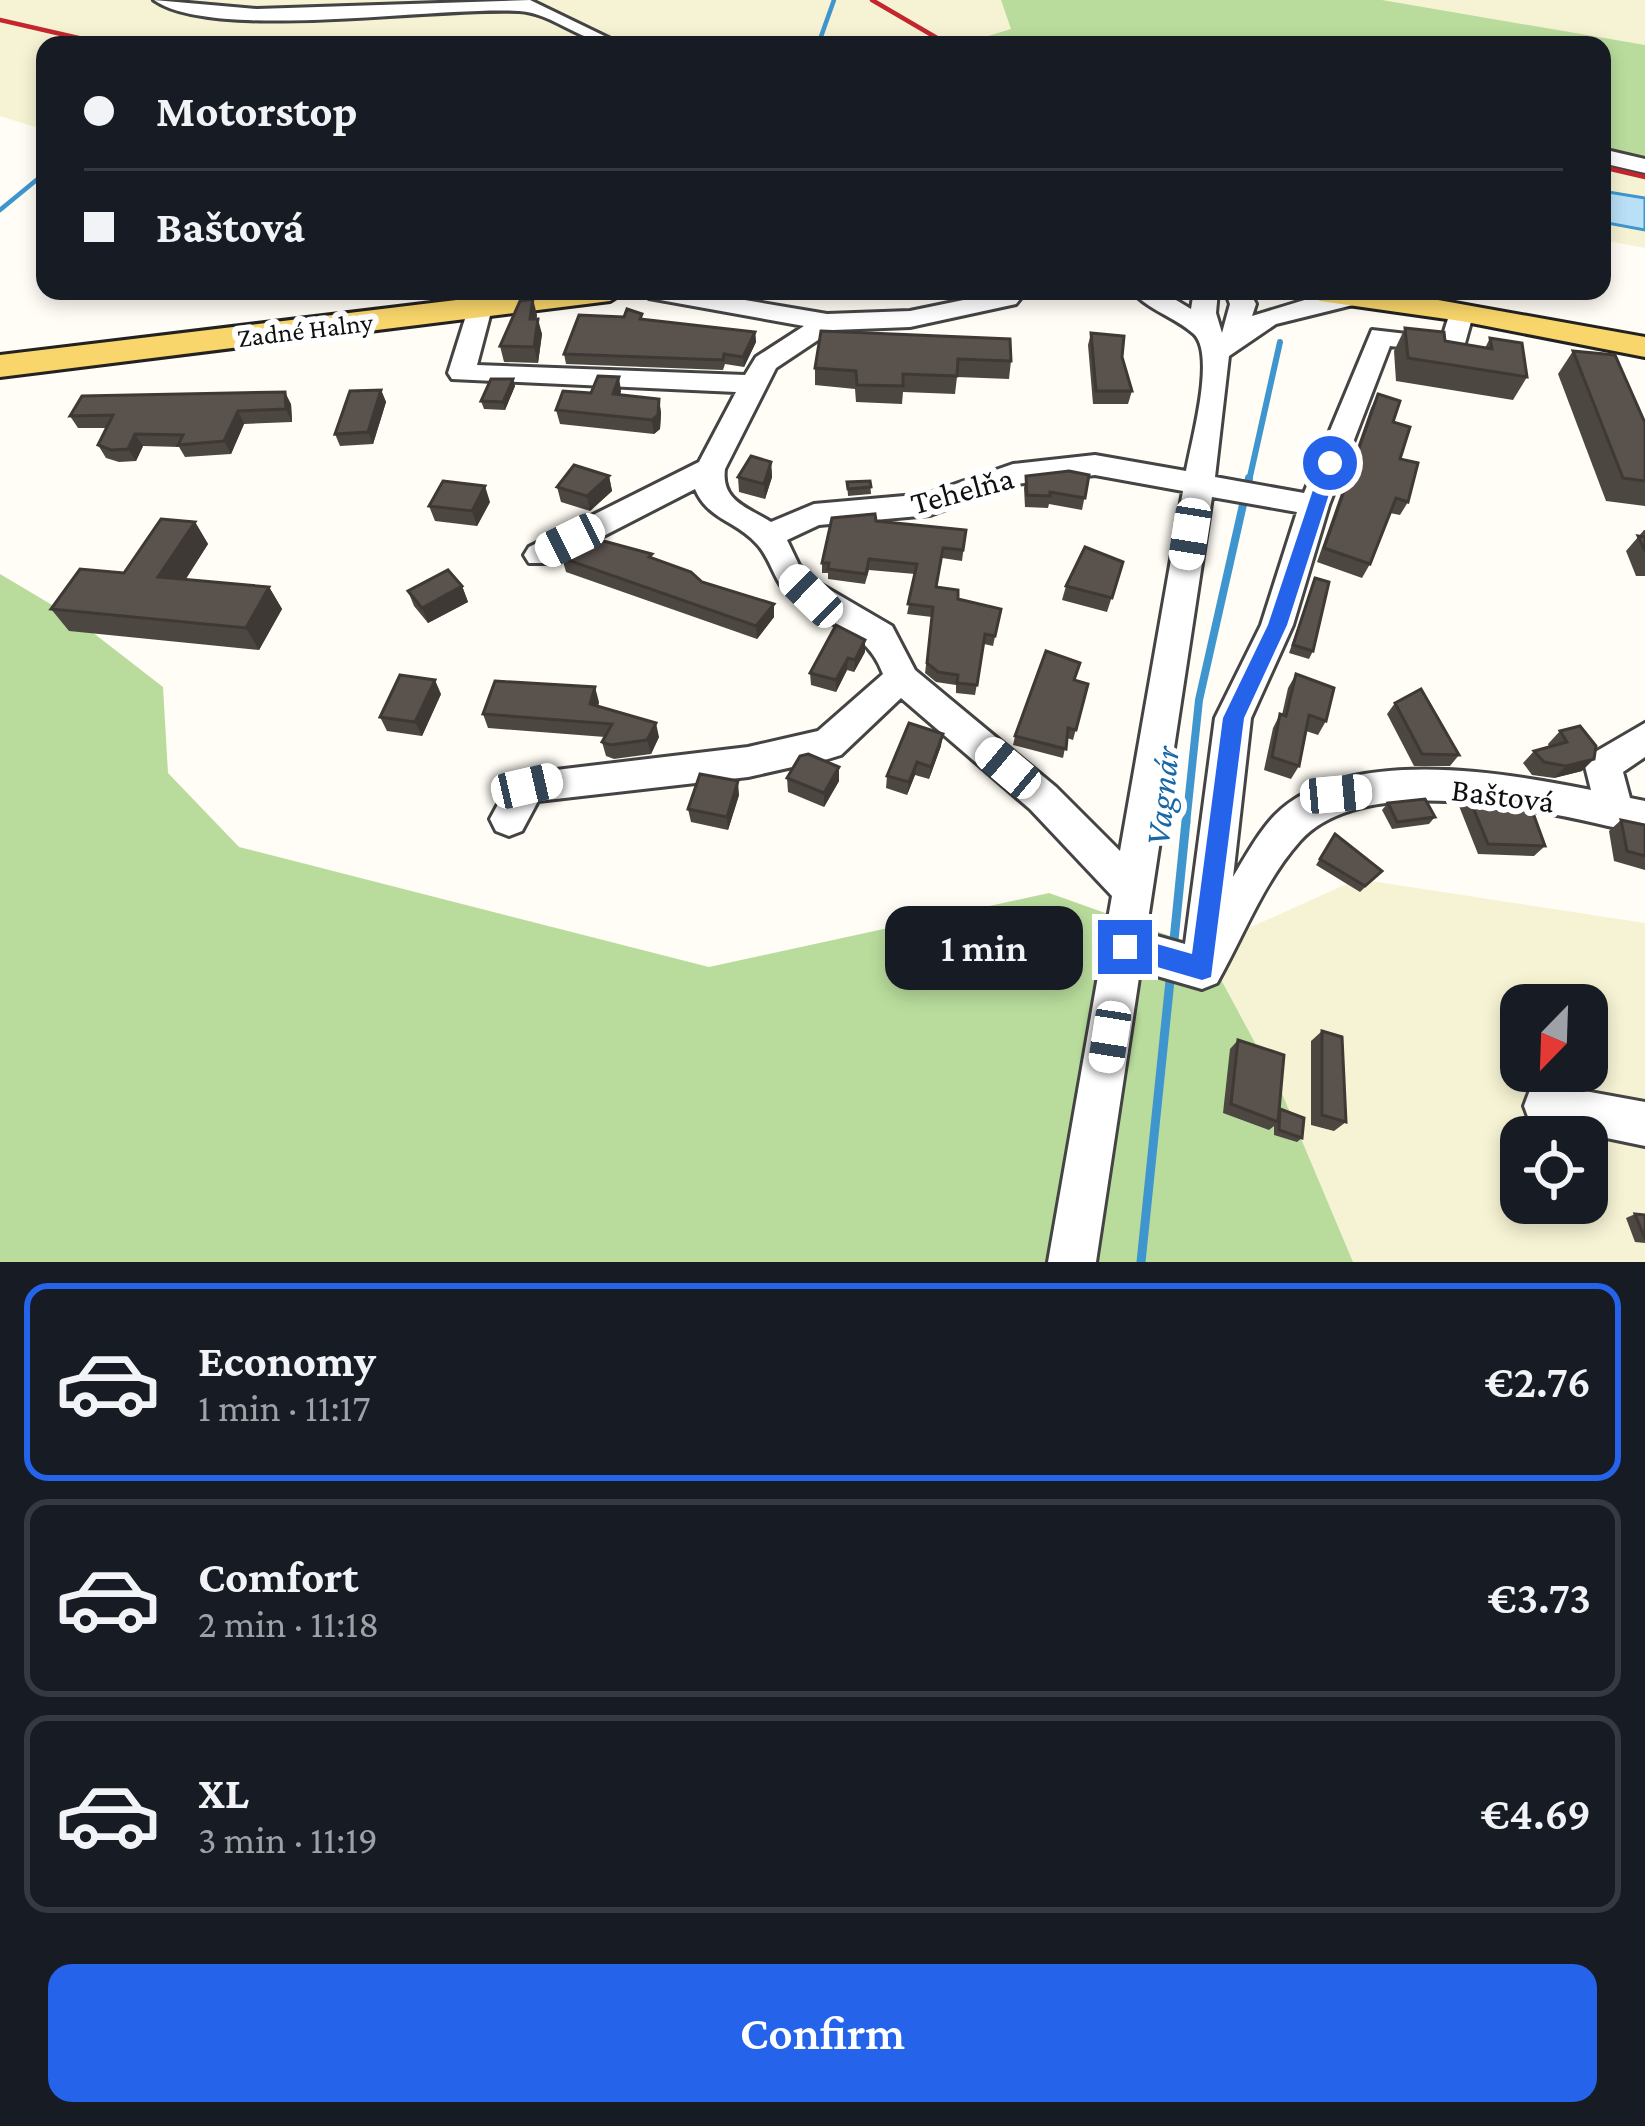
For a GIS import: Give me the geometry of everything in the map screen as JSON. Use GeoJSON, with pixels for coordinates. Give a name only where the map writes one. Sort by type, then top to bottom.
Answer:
{"type":"FeatureCollection","features":[{"type":"Feature","properties":{"kind":"main road","name":"Zadné Halny"},"geometry":{"type":"LineString","coordinates":[[0,366],[540,300]]}},
{"type":"Feature","properties":{"kind":"main road"},"geometry":{"type":"LineString","coordinates":[[1387,300],[1645,347]]}},
{"type":"Feature","properties":{"kind":"street"},"geometry":{"type":"LineString","coordinates":[[163,0],[214,13],[257,15],[528,3],[596,36]]}},
{"type":"Feature","properties":{"kind":"street"},"geometry":{"type":"LineString","coordinates":[[1611,158],[1645,166]]}},
{"type":"Feature","properties":{"kind":"street"},"geometry":{"type":"LineString","coordinates":[[701,300],[813,320],[910,319],[998,300]]}},
{"type":"Feature","properties":{"kind":"street"},"geometry":{"type":"LineString","coordinates":[[814,300],[813,320],[765,363],[710,469],[706,484],[712,500],[769,535],[787,572],[811,596],[881,633],[893,648],[901,678],[1043,798],[1131,889],[1165,958]]}},
{"type":"Feature","properties":{"kind":"street"},"geometry":{"type":"LineString","coordinates":[[1158,300],[1219,339]]}},
{"type":"Feature","properties":{"kind":"street"},"geometry":{"type":"LineString","coordinates":[[1131,889],[1226,488],[1219,339],[1208,300]]}},
{"type":"Feature","properties":{"kind":"street"},"geometry":{"type":"LineString","coordinates":[[1219,339],[1241,300]]}},
{"type":"Feature","properties":{"kind":"street"},"geometry":{"type":"LineString","coordinates":[[1219,339],[1286,309],[1337,300]]}},
{"type":"Feature","properties":{"kind":"street"},"geometry":{"type":"LineString","coordinates":[[478,308],[461,373],[754,384]]}},
{"type":"Feature","properties":{"kind":"street"},"geometry":{"type":"LineString","coordinates":[[1072,1262],[1233,718],[1277,625],[1314,506],[1381,336],[1453,348],[1461,311]]}},
{"type":"Feature","properties":{"kind":"street","name":"Tehelňa"},"geometry":{"type":"LineString","coordinates":[[769,535],[814,514],[930,504],[1013,474],[1095,465],[1314,506]]}},
{"type":"Feature","properties":{"kind":"street"},"geometry":{"type":"LineString","coordinates":[[540,555],[710,469]]}},
{"type":"Feature","properties":{"kind":"street"},"geometry":{"type":"LineString","coordinates":[[509,819],[527,786],[687,771],[828,743],[901,678]]}},
{"type":"Feature","properties":{"kind":"street","name":"Baštová"},"geometry":{"type":"LineString","coordinates":[[1630,814],[1603,766],[1645,738]]}},
{"type":"Feature","properties":{"kind":"street","name":"Baštová"},"geometry":{"type":"LineString","coordinates":[[1165,958],[1290,824],[1336,794],[1460,784],[1630,814]]}},
{"type":"Feature","properties":{"kind":"street"},"geometry":{"type":"LineString","coordinates":[[1546,1106],[1645,1124]]}},
{"type":"Feature","properties":{"kind":"shaded area"},"geometry":{"type":"Polygon","coordinates":[[[0,0],[1645,0],[1645,248],[1611,242],[1611,36],[36,36],[36,127],[0,116],[0,0]]]}},
{"type":"Feature","properties":{"kind":"shaded area"},"geometry":{"type":"Polygon","coordinates":[[[1358,879],[1645,923],[1645,1262],[1353,1262],[1281,1091],[1204,948],[1358,879]]]}},
{"type":"Feature","properties":{"kind":"green space"},"geometry":{"type":"Polygon","coordinates":[[[1001,0],[1382,0],[1592,36],[988,36],[1011,29],[1001,0]]]}},
{"type":"Feature","properties":{"kind":"green space"},"geometry":{"type":"Polygon","coordinates":[[[1611,39],[1645,45],[1645,157],[1611,149],[1611,39]]]}},
{"type":"Feature","properties":{"kind":"green space"},"geometry":{"type":"Polygon","coordinates":[[[0,574],[74,618],[163,687],[168,773],[239,847],[709,967],[1049,893],[1204,948],[1281,1091],[1353,1262],[0,1262],[0,574]]]}},
{"type":"Feature","properties":{"kind":"water"},"geometry":{"type":"Polygon","coordinates":[[[1611,192],[1645,198],[1645,230],[1611,224],[1611,192]]]}},
{"type":"Feature","properties":{"kind":"building"},"geometry":{"type":"Polygon","coordinates":[[[533,300],[530,319],[538,319],[534,347],[500,346],[520,301],[533,300]]]}},
{"type":"Feature","properties":{"kind":"building"},"geometry":{"type":"Polygon","coordinates":[[[627,309],[642,314],[640,319],[755,332],[743,357],[724,354],[723,360],[564,354],[579,315],[624,317],[627,309]]]}},
{"type":"Feature","properties":{"kind":"building"},"geometry":{"type":"Polygon","coordinates":[[[1405,328],[1444,332],[1445,341],[1492,349],[1490,338],[1522,343],[1527,377],[1408,358],[1405,328]]]}},
{"type":"Feature","properties":{"kind":"building"},"geometry":{"type":"Polygon","coordinates":[[[821,331],[1010,339],[1011,361],[958,359],[957,376],[903,374],[903,386],[857,385],[856,371],[815,368],[821,331]]]}},
{"type":"Feature","properties":{"kind":"building"},"geometry":{"type":"Polygon","coordinates":[[[1091,333],[1124,336],[1122,357],[1132,391],[1096,391],[1091,333]]]}},
{"type":"Feature","properties":{"kind":"building"},"geometry":{"type":"Polygon","coordinates":[[[1573,351],[1615,355],[1645,423],[1645,481],[1623,478],[1573,351]]]}},
{"type":"Feature","properties":{"kind":"building"},"geometry":{"type":"Polygon","coordinates":[[[598,376],[619,377],[613,394],[659,399],[658,415],[652,420],[556,410],[563,391],[591,393],[598,376]]]}},
{"type":"Feature","properties":{"kind":"building"},"geometry":{"type":"Polygon","coordinates":[[[491,379],[513,379],[503,402],[481,401],[491,379]]]}},
{"type":"Feature","properties":{"kind":"building"},"geometry":{"type":"Polygon","coordinates":[[[381,390],[368,432],[335,434],[350,391],[381,390]]]}},
{"type":"Feature","properties":{"kind":"building"},"geometry":{"type":"Polygon","coordinates":[[[285,392],[286,409],[238,411],[224,441],[178,445],[183,435],[135,434],[128,449],[111,450],[98,445],[113,415],[70,416],[82,396],[285,392]]]}},
{"type":"Feature","properties":{"kind":"building"},"geometry":{"type":"Polygon","coordinates":[[[1378,394],[1400,401],[1393,422],[1410,427],[1400,459],[1418,463],[1408,502],[1396,498],[1370,564],[1324,548],[1378,394]]]}},
{"type":"Feature","properties":{"kind":"building"},"geometry":{"type":"Polygon","coordinates":[[[751,456],[771,462],[764,484],[738,477],[751,456]]]}},
{"type":"Feature","properties":{"kind":"building"},"geometry":{"type":"Polygon","coordinates":[[[574,465],[609,476],[587,496],[557,487],[574,465]]]}},
{"type":"Feature","properties":{"kind":"building"},"geometry":{"type":"Polygon","coordinates":[[[1069,471],[1089,475],[1085,498],[1050,492],[1050,496],[1027,495],[1026,476],[1069,471]]]}},
{"type":"Feature","properties":{"kind":"building"},"geometry":{"type":"Polygon","coordinates":[[[443,481],[485,486],[472,511],[429,506],[443,481]]]}},
{"type":"Feature","properties":{"kind":"building"},"geometry":{"type":"Polygon","coordinates":[[[870,481],[871,487],[848,489],[847,482],[870,481]]]}},
{"type":"Feature","properties":{"kind":"building"},"geometry":{"type":"Polygon","coordinates":[[[875,514],[876,521],[966,530],[963,550],[943,548],[936,587],[958,590],[958,599],[1001,609],[995,636],[985,634],[977,685],[957,683],[958,675],[938,672],[927,663],[933,607],[908,604],[917,564],[869,559],[866,574],[828,569],[829,563],[822,563],[832,518],[875,514]]]}},
{"type":"Feature","properties":{"kind":"building"},"geometry":{"type":"Polygon","coordinates":[[[161,519],[195,522],[158,577],[269,587],[246,628],[51,609],[80,569],[124,573],[161,519]]]}},
{"type":"Feature","properties":{"kind":"building"},"geometry":{"type":"Polygon","coordinates":[[[585,536],[652,554],[649,557],[691,572],[702,582],[774,604],[756,626],[562,558],[585,536]]]}},
{"type":"Feature","properties":{"kind":"building"},"geometry":{"type":"Polygon","coordinates":[[[1085,547],[1123,562],[1112,598],[1066,586],[1085,547]]]}},
{"type":"Feature","properties":{"kind":"building"},"geometry":{"type":"Polygon","coordinates":[[[448,570],[462,586],[422,608],[408,591],[448,570]]]}},
{"type":"Feature","properties":{"kind":"building"},"geometry":{"type":"Polygon","coordinates":[[[1315,578],[1329,582],[1313,651],[1293,645],[1315,578]]]}},
{"type":"Feature","properties":{"kind":"building"},"geometry":{"type":"Polygon","coordinates":[[[836,625],[865,640],[855,660],[848,658],[836,680],[810,673],[836,625]]]}},
{"type":"Feature","properties":{"kind":"building"},"geometry":{"type":"Polygon","coordinates":[[[1046,651],[1080,663],[1074,680],[1088,684],[1076,730],[1068,728],[1066,749],[1015,736],[1046,651]]]}},
{"type":"Feature","properties":{"kind":"building"},"geometry":{"type":"Polygon","coordinates":[[[1296,674],[1334,688],[1326,721],[1309,715],[1299,766],[1272,757],[1280,714],[1286,716],[1296,674]]]}},
{"type":"Feature","properties":{"kind":"building"},"geometry":{"type":"Polygon","coordinates":[[[400,675],[435,680],[415,722],[380,717],[400,675]]]}},
{"type":"Feature","properties":{"kind":"building"},"geometry":{"type":"Polygon","coordinates":[[[495,681],[595,687],[590,704],[656,723],[647,740],[610,745],[602,742],[612,724],[483,714],[495,681]]]}},
{"type":"Feature","properties":{"kind":"building"},"geometry":{"type":"Polygon","coordinates":[[[1421,689],[1459,755],[1422,754],[1395,703],[1421,689]]]}},
{"type":"Feature","properties":{"kind":"building"},"geometry":{"type":"Polygon","coordinates":[[[909,723],[943,734],[931,767],[917,762],[909,782],[887,776],[909,723]]]}},
{"type":"Feature","properties":{"kind":"building"},"geometry":{"type":"Polygon","coordinates":[[[1580,726],[1596,746],[1594,759],[1566,766],[1544,762],[1534,751],[1567,742],[1560,731],[1580,726]]]}},
{"type":"Feature","properties":{"kind":"building"},"geometry":{"type":"Polygon","coordinates":[[[808,754],[839,767],[824,793],[787,778],[800,756],[808,754]]]}},
{"type":"Feature","properties":{"kind":"building"},"geometry":{"type":"Polygon","coordinates":[[[700,774],[738,781],[727,817],[688,809],[700,774]]]}},
{"type":"Feature","properties":{"kind":"building"},"geometry":{"type":"Polygon","coordinates":[[[1468,795],[1529,802],[1545,846],[1488,844],[1468,795]]]}},
{"type":"Feature","properties":{"kind":"building"},"geometry":{"type":"Polygon","coordinates":[[[1425,799],[1435,817],[1397,822],[1388,803],[1425,799]]]}},
{"type":"Feature","properties":{"kind":"building"},"geometry":{"type":"Polygon","coordinates":[[[1621,820],[1645,825],[1645,856],[1627,851],[1621,820]]]}},
{"type":"Feature","properties":{"kind":"building"},"geometry":{"type":"Polygon","coordinates":[[[1335,834],[1382,871],[1365,886],[1320,859],[1335,834]]]}},
{"type":"Feature","properties":{"kind":"building"},"geometry":{"type":"Polygon","coordinates":[[[1322,1031],[1342,1037],[1346,1122],[1322,1115],[1322,1031]]]}},
{"type":"Feature","properties":{"kind":"building"},"geometry":{"type":"Polygon","coordinates":[[[1238,1040],[1284,1055],[1278,1122],[1231,1104],[1238,1040]]]}},
{"type":"Feature","properties":{"kind":"building"},"geometry":{"type":"Polygon","coordinates":[[[1280,1109],[1304,1118],[1302,1138],[1279,1130],[1280,1109]]]}},
{"type":"Feature","properties":{"kind":"building"},"geometry":{"type":"Polygon","coordinates":[[[1635,1214],[1645,1215],[1645,1239],[1635,1214]]]}},
{"type":"Feature","properties":{"kind":"waterway"},"geometry":{"type":"LineString","coordinates":[[821,36],[834,0]]}},
{"type":"Feature","properties":{"kind":"waterway"},"geometry":{"type":"LineString","coordinates":[[0,210],[36,180]]}},
{"type":"Feature","properties":{"kind":"waterway","name":"Vagnár"},"geometry":{"type":"LineString","coordinates":[[1249,481],[1280,342]]}},
{"type":"Feature","properties":{"kind":"waterway","name":"Vagnár"},"geometry":{"type":"LineString","coordinates":[[1186,824],[1199,700],[1249,478]]}},
{"type":"Feature","properties":{"kind":"waterway","name":"Vagnár"},"geometry":{"type":"LineString","coordinates":[[1173,950],[1186,821]]}},
{"type":"Feature","properties":{"kind":"waterway","name":"Vagnár"},"geometry":{"type":"LineString","coordinates":[[1141,1262],[1171,971]]}},
{"type":"Feature","properties":{"kind":"railway"},"geometry":{"type":"LineString","coordinates":[[872,0],[934,36]]}},
{"type":"Feature","properties":{"kind":"railway"},"geometry":{"type":"LineString","coordinates":[[0,20],[70,36]]}},
{"type":"Feature","properties":{"kind":"railway"},"geometry":{"type":"LineString","coordinates":[[1611,169],[1645,177]]}},
{"type":"Feature","properties":{"kind":"route"},"geometry":{"type":"LineString","coordinates":[[1125,947],[1202,969],[1233,718],[1277,625],[1330,463]]}}]}
